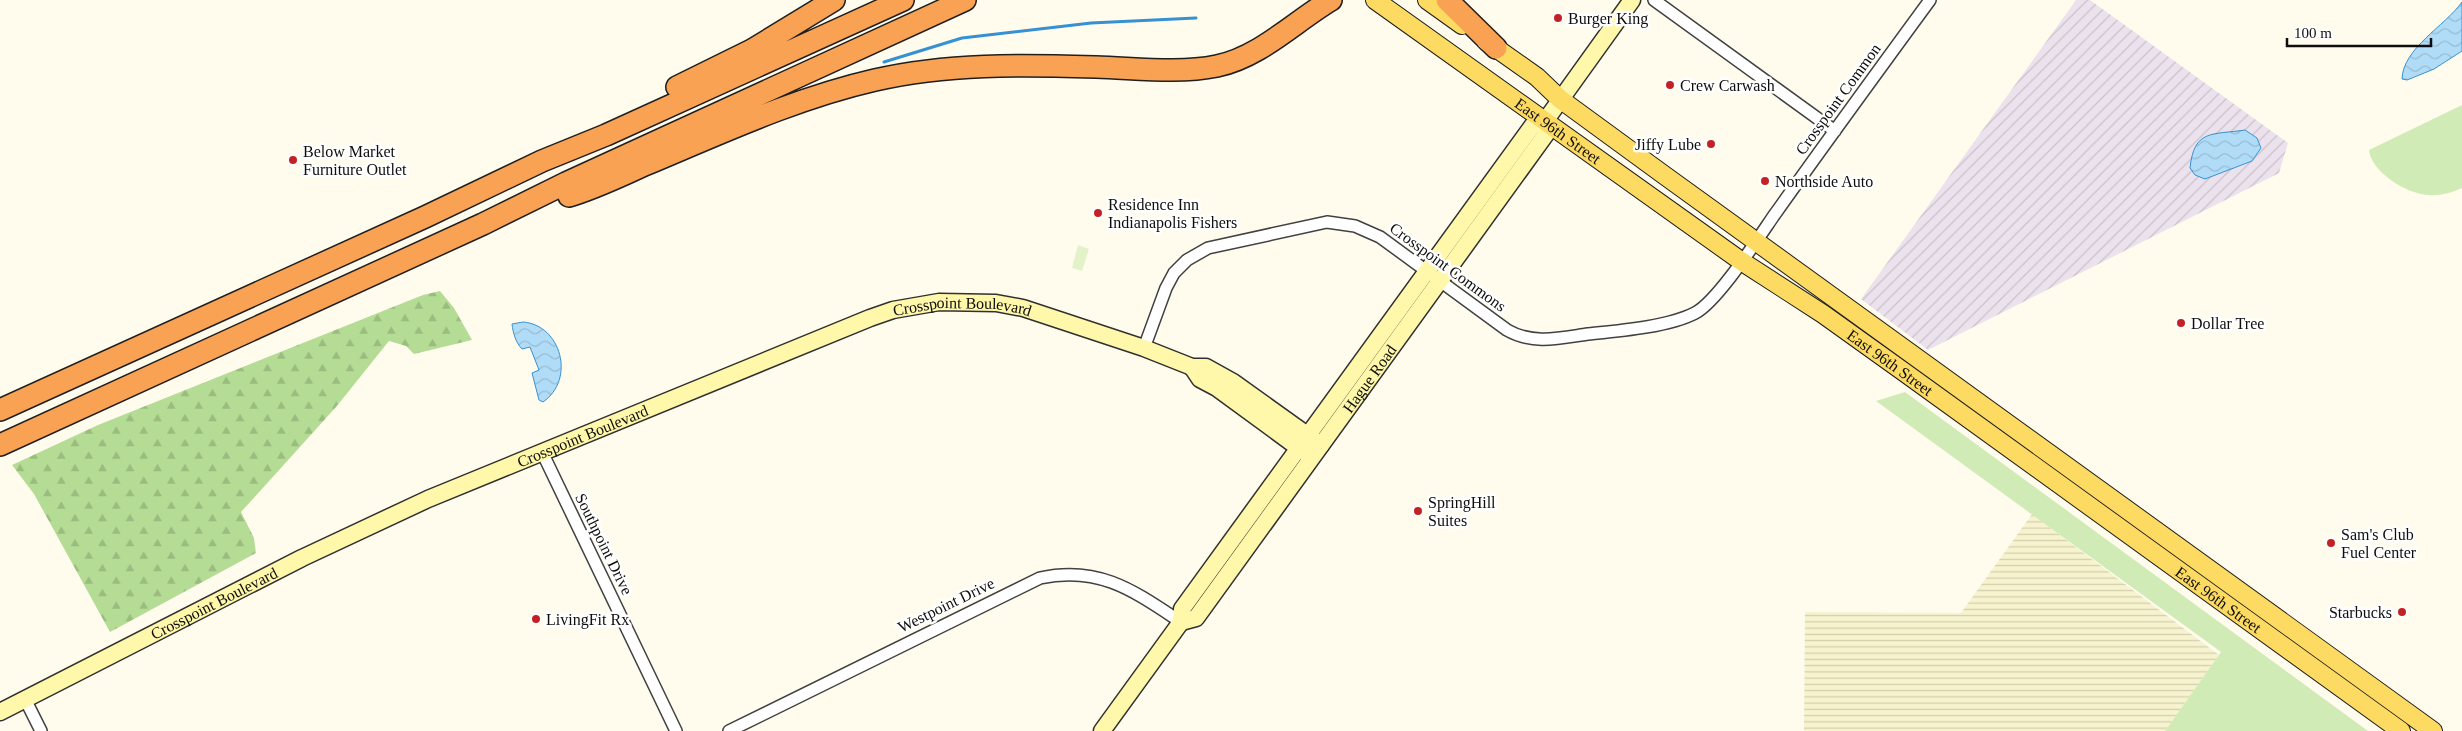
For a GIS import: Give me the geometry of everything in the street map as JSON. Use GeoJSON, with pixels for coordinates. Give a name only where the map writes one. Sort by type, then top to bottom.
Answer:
{"type":"FeatureCollection","features":[{"type":"Feature","properties":{"kind":"highway"},"geometry":{"type":"LineString","coordinates":[[542,161],[601,122],[752,50],[797,25],[834,0]]}},
{"type":"Feature","properties":{"kind":"highway"},"geometry":{"type":"LineString","coordinates":[[0,410],[424,217],[542,161],[606,135],[903,0]]}},
{"type":"Feature","properties":{"kind":"highway"},"geometry":{"type":"LineString","coordinates":[[0,445],[483,224],[575,179],[965,0]]}},
{"type":"Feature","properties":{"kind":"highway"},"geometry":{"type":"LineString","coordinates":[[1294,24],[1302,10],[1312,0]]}},
{"type":"Feature","properties":{"kind":"highway"},"geometry":{"type":"LineString","coordinates":[[483,224],[573,195],[808,100],[875,80],[924,71],[1022,64],[1168,69],[1218,66],[1261,47],[1294,24],[1310,16],[1331,0]]}},
{"type":"Feature","properties":{"kind":"highway"},"geometry":{"type":"LineString","coordinates":[[1447,0],[1496,48]]}},
{"type":"Feature","properties":{"kind":"main road","name":"East 96th Street"},"geometry":{"type":"LineString","coordinates":[[1375,0],[1741,261],[1823,314],[2401,731]]}},
{"type":"Feature","properties":{"kind":"main road","name":"East 96th Street"},"geometry":{"type":"LineString","coordinates":[[1427,0],[1537,77],[1560,99],[2433,731]]}},
{"type":"Feature","properties":{"kind":"main road"},"geometry":{"type":"LineString","coordinates":[[1823,314],[1842,320],[1875,339],[1880,339],[1886,334]]}},
{"type":"Feature","properties":{"kind":"main road"},"geometry":{"type":"LineString","coordinates":[[2021,456],[2026,450],[2031,451],[2084,487],[2122,506]]}},
{"type":"Feature","properties":{"kind":"street"},"geometry":{"type":"LineString","coordinates":[[1544,122],[1632,0]]}},
{"type":"Feature","properties":{"kind":"street"},"geometry":{"type":"LineString","coordinates":[[1654,0],[1835,131]]}},
{"type":"Feature","properties":{"kind":"street","name":"Crosspoint Common"},"geometry":{"type":"LineString","coordinates":[[1756,241],[1930,0]]}},
{"type":"Feature","properties":{"kind":"street","name":"Hague Road"},"geometry":{"type":"LineString","coordinates":[[1102,731],[1181,622],[1196,618],[1310,447],[1433,276],[1546,134],[1544,122]]}},
{"type":"Feature","properties":{"kind":"street","name":"Crosspoint Commons"},"geometry":{"type":"LineString","coordinates":[[1144,348],[1166,288],[1174,273],[1187,260],[1208,248],[1322,222],[1336,222],[1374,234],[1513,334],[1544,341],[1668,322],[1696,313],[1716,294],[1756,241]]}},
{"type":"Feature","properties":{"kind":"street","name":"Crosspoint Boulevard"},"geometry":{"type":"LineString","coordinates":[[0,712],[302,558],[428,498],[870,318],[916,305],[962,301],[1008,305],[1144,348],[1192,367],[1200,379],[1310,447]]}},
{"type":"Feature","properties":{"kind":"street","name":"Southpoint Drive"},"geometry":{"type":"LineString","coordinates":[[542,452],[676,731]]}},
{"type":"Feature","properties":{"kind":"street","name":"Westpoint Drive"},"geometry":{"type":"LineString","coordinates":[[728,731],[1040,578],[1071,574],[1105,579],[1122,585],[1181,622]]}},
{"type":"Feature","properties":{"kind":"street"},"geometry":{"type":"LineString","coordinates":[[25,699],[40,731]]}},
{"type":"Feature","properties":{"kind":"shaded area"},"geometry":{"type":"Polygon","coordinates":[[[2076,0],[2090,0],[2288,143],[2279,173],[1928,350],[1861,299],[2076,0]]]}},
{"type":"Feature","properties":{"kind":"shaded area"},"geometry":{"type":"Polygon","coordinates":[[[2032,514],[2219,655],[2165,731],[1804,731],[1805,612],[1961,613],[2032,514]]]}},
{"type":"Feature","properties":{"kind":"green space"},"geometry":{"type":"Polygon","coordinates":[[[2462,105],[2462,188],[2441,195],[2420,194],[2410,191],[2391,180],[2376,166],[2369,150],[2462,105]]]}},
{"type":"Feature","properties":{"kind":"green space"},"geometry":{"type":"Polygon","coordinates":[[[1078,245],[1089,249],[1082,271],[1072,268],[1078,245]]]}},
{"type":"Feature","properties":{"kind":"green space"},"geometry":{"type":"Polygon","coordinates":[[[440,291],[454,308],[472,340],[414,354],[406,346],[389,341],[336,407],[241,512],[254,538],[256,553],[110,632],[34,494],[12,465],[98,425],[423,295],[440,291]]]}},
{"type":"Feature","properties":{"kind":"green space"},"geometry":{"type":"Polygon","coordinates":[[[1905,392],[2368,731],[2165,731],[2221,652],[1876,401],[1905,392]]]}},
{"type":"Feature","properties":{"kind":"water"},"geometry":{"type":"Polygon","coordinates":[[[2462,2],[2462,51],[2434,69],[2407,80],[2402,79],[2409,57],[2462,2]]]}},
{"type":"Feature","properties":{"kind":"water"},"geometry":{"type":"Polygon","coordinates":[[[2245,130],[2257,138],[2261,148],[2252,161],[2205,179],[2195,175],[2190,168],[2192,155],[2200,140],[2214,134],[2245,130]]]}},
{"type":"Feature","properties":{"kind":"water"},"geometry":{"type":"Polygon","coordinates":[[[523,322],[536,325],[547,333],[555,343],[560,354],[559,380],[553,392],[543,402],[539,400],[532,373],[539,370],[530,347],[522,349],[516,341],[513,331],[512,324],[523,322]]]}},
{"type":"Feature","properties":{"kind":"waterway"},"geometry":{"type":"LineString","coordinates":[[884,62],[962,38],[1091,23],[1196,18]]}},
{"type":"Feature","properties":{"kind":"place","name":"Burger King"},"geometry":{"type":"Point","coordinates":[1558,18]}},
{"type":"Feature","properties":{"kind":"place","name":"Crew Carwash"},"geometry":{"type":"Point","coordinates":[1670,85]}},
{"type":"Feature","properties":{"kind":"place","name":"Jiffy Lube"},"geometry":{"type":"Point","coordinates":[1711,144]}},
{"type":"Feature","properties":{"kind":"place","name":"Below Market Furniture Outlet"},"geometry":{"type":"Point","coordinates":[293,160]}},
{"type":"Feature","properties":{"kind":"place","name":"Northside Auto"},"geometry":{"type":"Point","coordinates":[1765,181]}},
{"type":"Feature","properties":{"kind":"place","name":"Residence Inn Indianapolis Fishers"},"geometry":{"type":"Point","coordinates":[1098,213]}},
{"type":"Feature","properties":{"kind":"place","name":"Dollar Tree"},"geometry":{"type":"Point","coordinates":[2181,323]}},
{"type":"Feature","properties":{"kind":"place","name":"SpringHill Suites"},"geometry":{"type":"Point","coordinates":[1418,511]}},
{"type":"Feature","properties":{"kind":"place","name":"Sam's Club Fuel Center"},"geometry":{"type":"Point","coordinates":[2331,543]}},
{"type":"Feature","properties":{"kind":"place","name":"Starbucks"},"geometry":{"type":"Point","coordinates":[2402,612]}},
{"type":"Feature","properties":{"kind":"place","name":"LivingFit Rx"},"geometry":{"type":"Point","coordinates":[536,619]}}]}
